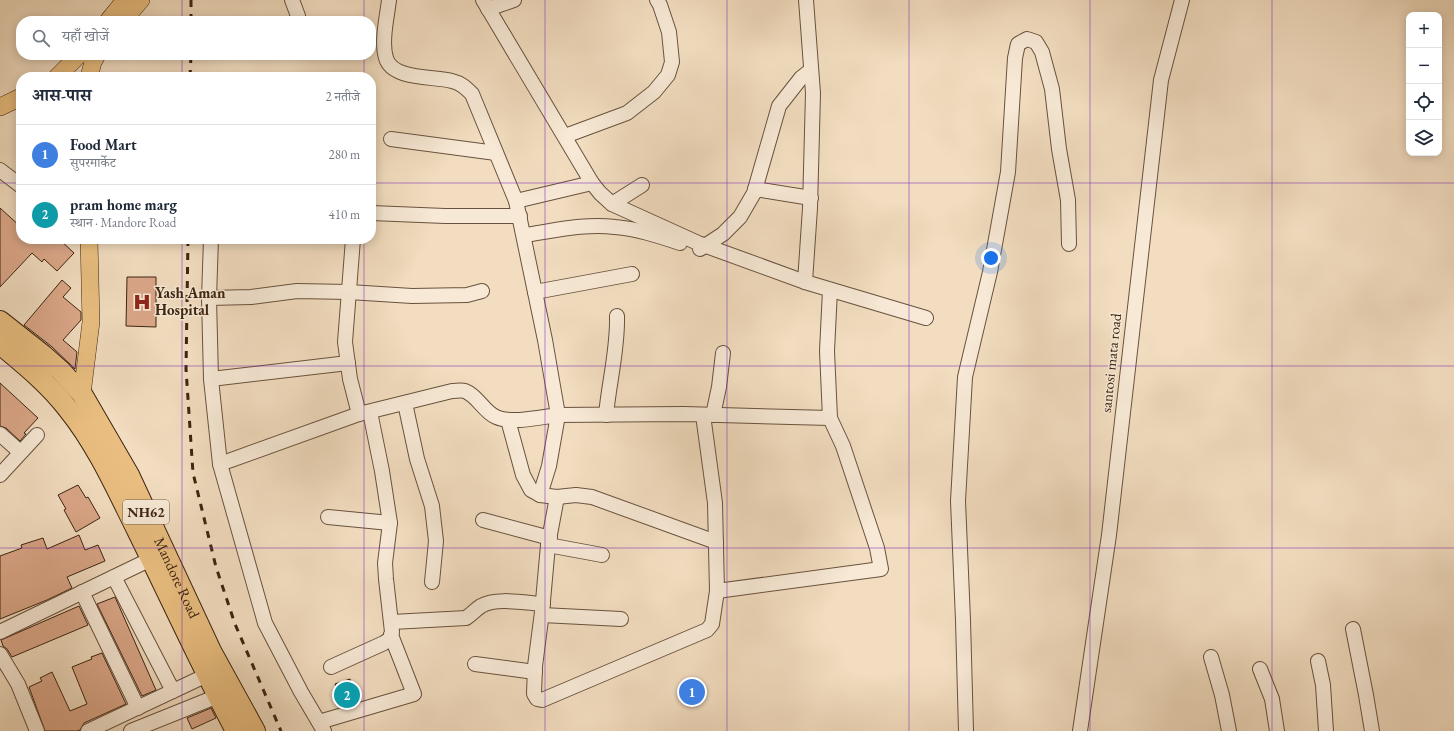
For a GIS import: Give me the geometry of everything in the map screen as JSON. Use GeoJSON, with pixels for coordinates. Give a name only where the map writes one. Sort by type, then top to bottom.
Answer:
{"type":"FeatureCollection","features":[{"type":"Feature","properties":{"kind":"highway","name":"Mandore Road"},"geometry":{"type":"LineString","coordinates":[[0,321],[61,371],[82,394],[129,475],[211,651],[255,731]]}},
{"type":"Feature","properties":{"kind":"highway","name":"Mandore Road"},"geometry":{"type":"LineString","coordinates":[[0,344],[24,363],[57,395],[89,438],[115,486],[236,731]]}},
{"type":"Feature","properties":{"kind":"main road"},"geometry":{"type":"LineString","coordinates":[[112,16],[124,0]]}},
{"type":"Feature","properties":{"kind":"main road"},"geometry":{"type":"LineString","coordinates":[[127,16],[141,0]]}},
{"type":"Feature","properties":{"kind":"main road"},"geometry":{"type":"LineString","coordinates":[[62,72],[74,60]]}},
{"type":"Feature","properties":{"kind":"main road"},"geometry":{"type":"LineString","coordinates":[[90,72],[94,60]]}},
{"type":"Feature","properties":{"kind":"main road"},"geometry":{"type":"LineString","coordinates":[[0,107],[16,99]]}},
{"type":"Feature","properties":{"kind":"main road"},"geometry":{"type":"LineString","coordinates":[[82,394],[91,322],[89,244]]}},
{"type":"Feature","properties":{"kind":"street"},"geometry":{"type":"LineString","coordinates":[[292,0],[298,16]]}},
{"type":"Feature","properties":{"kind":"street"},"geometry":{"type":"LineString","coordinates":[[389,0],[384,44],[386,59],[392,69],[404,73],[453,81],[465,86],[472,94],[516,201],[524,235],[558,415],[549,466],[540,495]]}},
{"type":"Feature","properties":{"kind":"street"},"geometry":{"type":"LineString","coordinates":[[514,0],[486,4],[592,183],[612,204],[705,246],[805,282],[926,318]]}},
{"type":"Feature","properties":{"kind":"street"},"geometry":{"type":"LineString","coordinates":[[565,136],[627,113],[654,92],[668,75],[672,62],[669,32],[657,0]]}},
{"type":"Feature","properties":{"kind":"street"},"geometry":{"type":"LineString","coordinates":[[805,282],[811,198],[813,93],[806,0]]}},
{"type":"Feature","properties":{"kind":"street","name":"santosi mata road"},"geometry":{"type":"LineString","coordinates":[[1080,731],[1109,535],[1161,80],[1182,0]]}},
{"type":"Feature","properties":{"kind":"street"},"geometry":{"type":"LineString","coordinates":[[966,731],[958,501],[965,377],[990,272],[1008,172],[1015,58],[1018,44],[1027,39],[1036,42],[1042,52],[1052,89],[1059,149],[1068,200],[1069,244]]}},
{"type":"Feature","properties":{"kind":"street"},"geometry":{"type":"LineString","coordinates":[[524,235],[585,226],[614,226],[650,233],[700,250],[723,234],[740,217],[755,189],[779,106],[801,78],[811,70]]}},
{"type":"Feature","properties":{"kind":"street"},"geometry":{"type":"LineString","coordinates":[[390,138],[496,153]]}},
{"type":"Feature","properties":{"kind":"street"},"geometry":{"type":"LineString","coordinates":[[0,170],[16,182]]}},
{"type":"Feature","properties":{"kind":"street"},"geometry":{"type":"LineString","coordinates":[[516,201],[592,183]]}},
{"type":"Feature","properties":{"kind":"street"},"geometry":{"type":"LineString","coordinates":[[612,204],[642,185]]}},
{"type":"Feature","properties":{"kind":"street"},"geometry":{"type":"LineString","coordinates":[[755,189],[811,198]]}},
{"type":"Feature","properties":{"kind":"street"},"geometry":{"type":"LineString","coordinates":[[376,213],[453,216],[520,216]]}},
{"type":"Feature","properties":{"kind":"street"},"geometry":{"type":"LineString","coordinates":[[211,244],[209,298],[211,379],[220,464],[265,623],[321,727],[414,694],[392,628],[386,579],[390,523],[382,471],[364,413],[350,379],[345,342],[353,244]]}},
{"type":"Feature","properties":{"kind":"street"},"geometry":{"type":"LineString","coordinates":[[535,292],[632,274]]}},
{"type":"Feature","properties":{"kind":"street"},"geometry":{"type":"LineString","coordinates":[[717,591],[881,569],[877,548],[844,446],[830,418],[827,351],[830,290]]}},
{"type":"Feature","properties":{"kind":"street"},"geometry":{"type":"LineString","coordinates":[[209,298],[251,297],[297,292],[349,292],[412,296],[467,296],[482,291]]}},
{"type":"Feature","properties":{"kind":"street"},"geometry":{"type":"LineString","coordinates":[[606,415],[616,347],[617,316]]}},
{"type":"Feature","properties":{"kind":"street"},"geometry":{"type":"LineString","coordinates":[[557,497],[549,541],[543,610],[535,672],[534,694],[537,698],[542,700],[707,630],[712,624],[717,591],[715,503],[708,415],[719,387],[723,353]]}},
{"type":"Feature","properties":{"kind":"street"},"geometry":{"type":"LineString","coordinates":[[211,379],[348,363]]}},
{"type":"Feature","properties":{"kind":"street"},"geometry":{"type":"LineString","coordinates":[[220,464],[364,413],[452,390],[464,391],[474,397],[496,417],[508,420],[558,415],[708,415],[830,418]]}},
{"type":"Feature","properties":{"kind":"street"},"geometry":{"type":"LineString","coordinates":[[405,403],[417,459],[432,506],[436,541],[432,582]]}},
{"type":"Feature","properties":{"kind":"street"},"geometry":{"type":"LineString","coordinates":[[508,420],[523,475],[531,490],[540,495],[557,497],[576,495],[592,497],[716,542]]}},
{"type":"Feature","properties":{"kind":"street"},"geometry":{"type":"LineString","coordinates":[[0,434],[20,452]]}},
{"type":"Feature","properties":{"kind":"street"},"geometry":{"type":"LineString","coordinates":[[0,475],[37,435]]}},
{"type":"Feature","properties":{"kind":"street"},"geometry":{"type":"LineString","coordinates":[[328,517],[390,523]]}},
{"type":"Feature","properties":{"kind":"street"},"geometry":{"type":"LineString","coordinates":[[483,520],[549,541],[602,555]]}},
{"type":"Feature","properties":{"kind":"street"},"geometry":{"type":"LineString","coordinates":[[0,632],[151,559]]}},
{"type":"Feature","properties":{"kind":"street"},"geometry":{"type":"LineString","coordinates":[[114,577],[173,691]]}},
{"type":"Feature","properties":{"kind":"street"},"geometry":{"type":"LineString","coordinates":[[82,592],[138,708]]}},
{"type":"Feature","properties":{"kind":"street"},"geometry":{"type":"LineString","coordinates":[[392,628],[466,618],[473,614],[481,606],[497,601],[543,610],[621,619]]}},
{"type":"Feature","properties":{"kind":"street"},"geometry":{"type":"LineString","coordinates":[[331,668],[384,643],[390,639],[392,628]]}},
{"type":"Feature","properties":{"kind":"street"},"geometry":{"type":"LineString","coordinates":[[1353,629],[1372,731]]}},
{"type":"Feature","properties":{"kind":"street"},"geometry":{"type":"LineString","coordinates":[[0,654],[18,684],[37,731]]}},
{"type":"Feature","properties":{"kind":"street"},"geometry":{"type":"LineString","coordinates":[[1211,657],[1222,695],[1229,731]]}},
{"type":"Feature","properties":{"kind":"street"},"geometry":{"type":"LineString","coordinates":[[1318,661],[1324,685],[1326,731]]}},
{"type":"Feature","properties":{"kind":"street"},"geometry":{"type":"LineString","coordinates":[[475,664],[535,672]]}},
{"type":"Feature","properties":{"kind":"street"},"geometry":{"type":"LineString","coordinates":[[1260,670],[1272,699],[1277,731]]}},
{"type":"Feature","properties":{"kind":"street"},"geometry":{"type":"LineString","coordinates":[[88,731],[207,674]]}},
{"type":"Feature","properties":{"kind":"street"},"geometry":{"type":"LineString","coordinates":[[131,731],[218,696]]}},
{"type":"Feature","properties":{"kind":"building"},"geometry":{"type":"Polygon","coordinates":[[[0,208],[16,222],[16,244],[64,244],[74,253],[57,271],[44,259],[42,262],[32,253],[0,287],[0,208]]]}},
{"type":"Feature","properties":{"kind":"building"},"geometry":{"type":"Polygon","coordinates":[[[127,277],[156,277],[156,327],[126,326],[127,277]]]}},
{"type":"Feature","properties":{"kind":"building"},"geometry":{"type":"Polygon","coordinates":[[[62,280],[71,288],[63,297],[81,312],[81,320],[63,340],[77,352],[75,369],[51,346],[24,325],[62,280]]]}},
{"type":"Feature","properties":{"kind":"building"},"geometry":{"type":"Polygon","coordinates":[[[0,383],[38,418],[24,433],[26,434],[20,441],[6,428],[0,426],[0,383]]]}},
{"type":"Feature","properties":{"kind":"building"},"geometry":{"type":"Polygon","coordinates":[[[78,485],[86,498],[88,497],[100,518],[76,532],[58,495],[78,485]]]}},
{"type":"Feature","properties":{"kind":"building"},"geometry":{"type":"Polygon","coordinates":[[[79,535],[85,550],[98,545],[105,561],[67,577],[72,588],[0,619],[0,556],[22,548],[21,545],[43,538],[47,549],[79,535]]]}},
{"type":"Feature","properties":{"kind":"building"},"geometry":{"type":"Polygon","coordinates":[[[115,597],[156,690],[142,696],[97,604],[115,597]]]}},
{"type":"Feature","properties":{"kind":"building"},"geometry":{"type":"Polygon","coordinates":[[[79,606],[88,625],[12,657],[3,646],[1,640],[79,606]]]}},
{"type":"Feature","properties":{"kind":"building"},"geometry":{"type":"Polygon","coordinates":[[[102,653],[126,704],[84,723],[80,730],[77,731],[45,731],[29,687],[42,681],[40,678],[52,672],[70,711],[87,704],[72,667],[92,659],[91,657],[102,653]]]}},
{"type":"Feature","properties":{"kind":"building"},"geometry":{"type":"Polygon","coordinates":[[[350,679],[358,702],[344,706],[335,684],[350,679]]]}},
{"type":"Feature","properties":{"kind":"building"},"geometry":{"type":"Polygon","coordinates":[[[211,708],[216,718],[192,729],[187,718],[211,708]]]}},
{"type":"Feature","properties":{"kind":"railway"},"geometry":{"type":"LineString","coordinates":[[191,0],[191,16]]}},
{"type":"Feature","properties":{"kind":"railway"},"geometry":{"type":"LineString","coordinates":[[190,72],[191,60]]}},
{"type":"Feature","properties":{"kind":"railway"},"geometry":{"type":"LineString","coordinates":[[188,244],[186,369],[193,473],[216,567],[235,624],[281,731]]}},
{"type":"Feature","properties":{"kind":"place","name":"Yash Aman Hospital"},"geometry":{"type":"Point","coordinates":[142,302]}},
{"type":"Feature","properties":{"kind":"place","name":"Food Mart"},"geometry":{"type":"Point","coordinates":[692,692]}},
{"type":"Feature","properties":{"kind":"place","name":"pram home marg"},"geometry":{"type":"Point","coordinates":[347,695]}}]}
